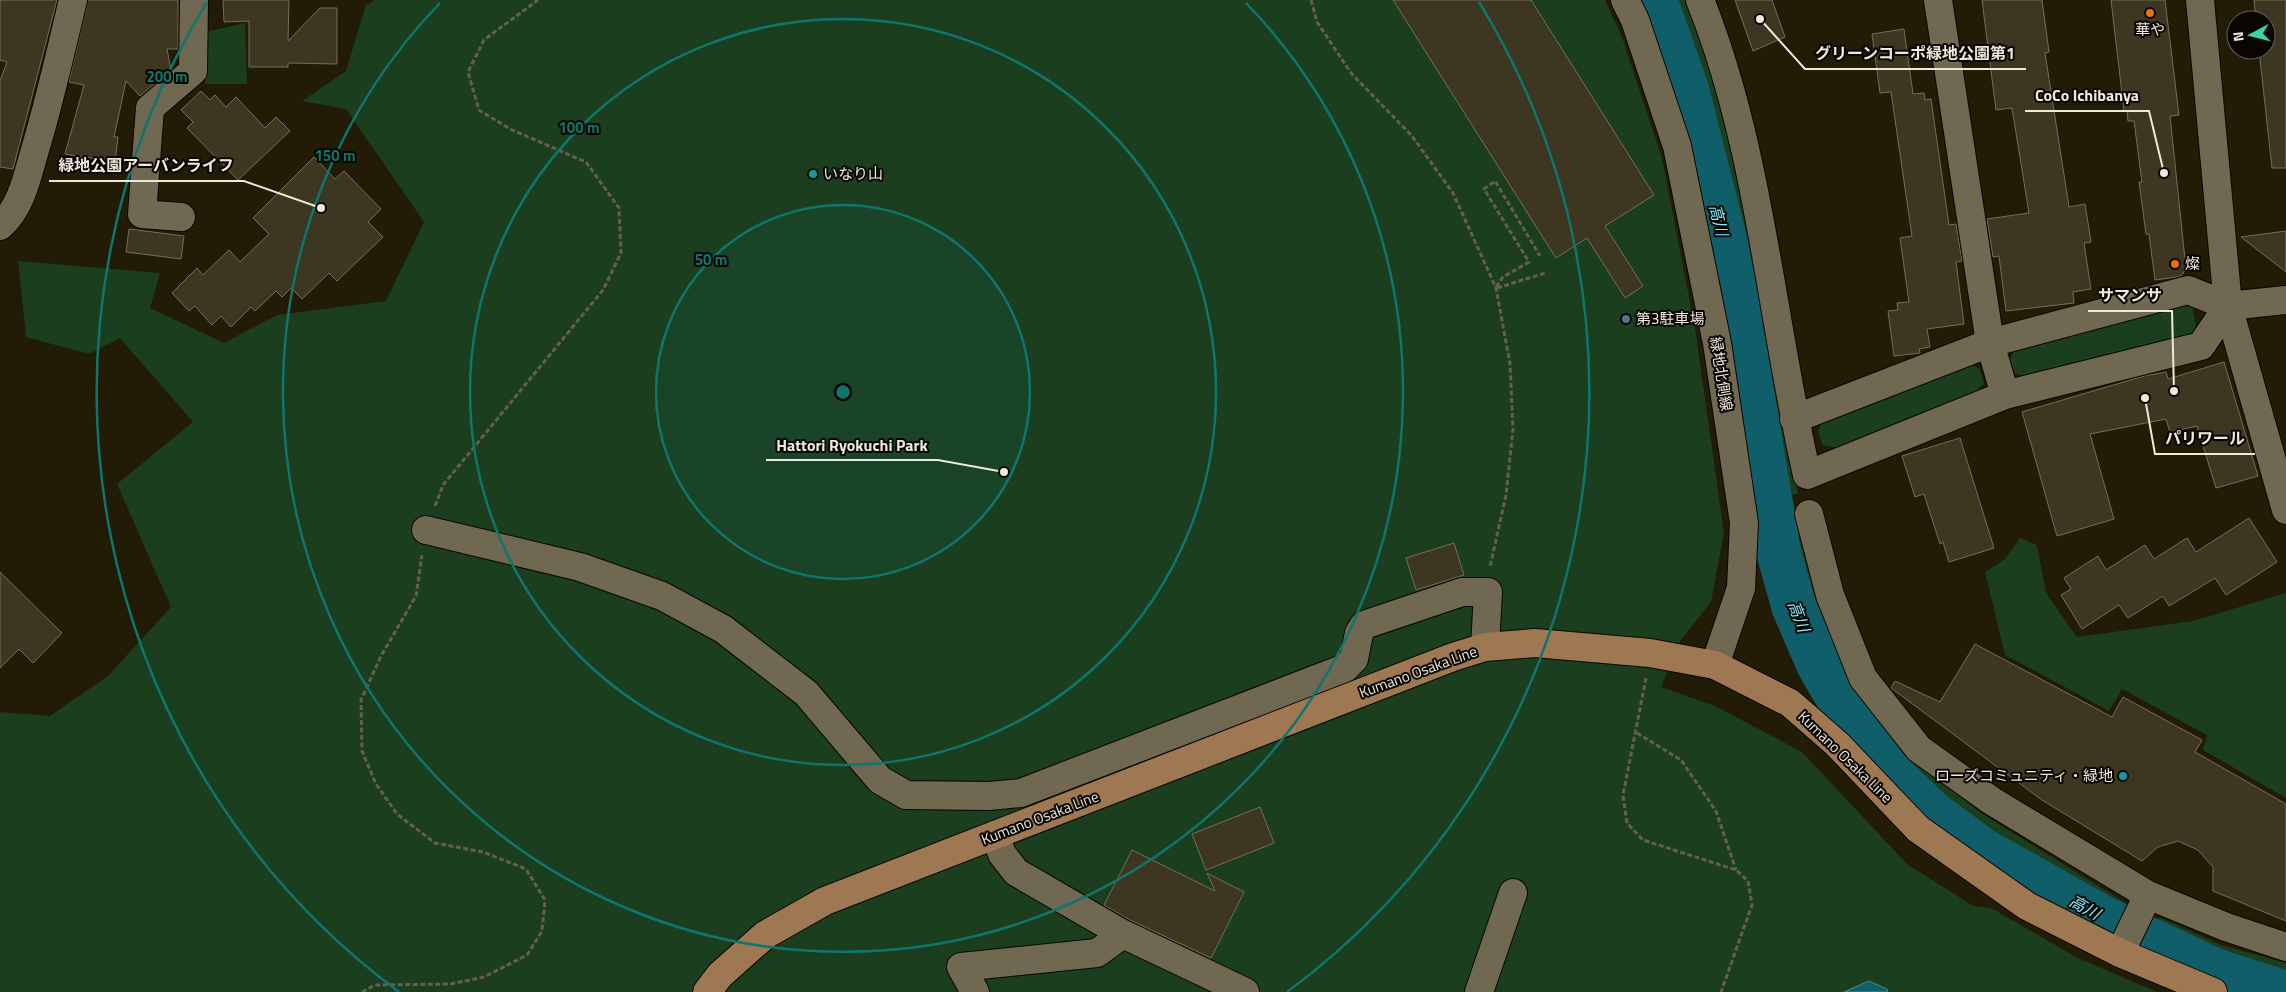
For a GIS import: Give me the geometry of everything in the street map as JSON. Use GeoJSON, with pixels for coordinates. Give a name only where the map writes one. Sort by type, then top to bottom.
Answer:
{"type":"FeatureCollection","features":[{"type":"Feature","properties":{"kind":"main road","name":"Kumano Osaka Line"},"geometry":{"type":"LineString","coordinates":[[707,992],[720,975],[765,935],[825,901],[1453,657],[1485,647],[1535,643],[1650,653],[1714,664],[1790,703],[1837,744],[1918,828],[2027,906],[2120,953],[2213,992]]}},
{"type":"Feature","properties":{"kind":"street"},"geometry":{"type":"LineString","coordinates":[[0,226],[7,219],[19,200],[50,98],[72,0]]}},
{"type":"Feature","properties":{"kind":"street"},"geometry":{"type":"LineString","coordinates":[[182,217],[142,214],[150,108],[193,71],[194,0]]}},
{"type":"Feature","properties":{"kind":"street","name":"緑地北側線"},"geometry":{"type":"LineString","coordinates":[[1625,0],[1635,20],[1677,146],[1717,343],[1744,523],[1741,588],[1714,664]]}},
{"type":"Feature","properties":{"kind":"street"},"geometry":{"type":"LineString","coordinates":[[1700,0],[1712,28],[1746,149],[1794,419],[1807,475],[2005,395],[2201,346],[2228,306]]}},
{"type":"Feature","properties":{"kind":"street"},"geometry":{"type":"LineString","coordinates":[[1938,0],[1990,343],[2005,395]]}},
{"type":"Feature","properties":{"kind":"street"},"geometry":{"type":"LineString","coordinates":[[2200,0],[2228,306],[2286,510]]}},
{"type":"Feature","properties":{"kind":"street"},"geometry":{"type":"LineString","coordinates":[[1794,419],[1990,343],[2188,290],[2228,306],[2286,300]]}},
{"type":"Feature","properties":{"kind":"street"},"geometry":{"type":"LineString","coordinates":[[1809,514],[1830,595],[1864,678],[1919,749],[1992,801],[2148,895],[2226,927],[2286,947]]}},
{"type":"Feature","properties":{"kind":"street"},"geometry":{"type":"LineString","coordinates":[[426,530],[580,567],[662,596],[723,629],[806,693],[880,780],[906,795],[989,796],[1022,793],[1345,668],[1354,659],[1359,633],[1364,625],[1462,592],[1488,592],[1485,647]]}},
{"type":"Feature","properties":{"kind":"street"},"geometry":{"type":"LineString","coordinates":[[995,835],[1002,854],[1016,872],[1123,934],[1245,992]]}},
{"type":"Feature","properties":{"kind":"street"},"geometry":{"type":"LineString","coordinates":[[1479,992],[1513,893]]}},
{"type":"Feature","properties":{"kind":"street"},"geometry":{"type":"LineString","coordinates":[[2120,953],[2148,895]]}},
{"type":"Feature","properties":{"kind":"street"},"geometry":{"type":"LineString","coordinates":[[975,992],[961,967],[1098,953],[1123,934]]}},
{"type":"Feature","properties":{"kind":"path"},"geometry":{"type":"LineString","coordinates":[[1312,0],[1317,22],[1351,74],[1412,136],[1453,193],[1496,288],[1510,364],[1513,429],[1506,495],[1490,562],[1488,592]]}},
{"type":"Feature","properties":{"kind":"path"},"geometry":{"type":"LineString","coordinates":[[1496,288],[1503,277],[1529,262],[1484,189],[1495,181],[1540,256]]}},
{"type":"Feature","properties":{"kind":"path"},"geometry":{"type":"LineString","coordinates":[[1496,288],[1545,273]]}},
{"type":"Feature","properties":{"kind":"path"},"geometry":{"type":"LineString","coordinates":[[1647,674],[1637,733],[1623,794],[1627,823],[1643,840],[1736,870],[1748,881],[1752,905],[1721,992]]}},
{"type":"Feature","properties":{"kind":"path"},"geometry":{"type":"LineString","coordinates":[[1637,733],[1681,760],[1716,811],[1736,870]]}},
{"type":"Feature","properties":{"kind":"green space"},"geometry":{"type":"Polygon","coordinates":[[[375,0],[1605,0],[1622,37],[1662,158],[1695,328],[1724,533],[1711,602],[1680,641],[1661,687],[1715,706],[1802,752],[1907,864],[1973,906],[1991,908],[2078,958],[2157,992],[0,992],[0,712],[50,716],[108,676],[171,607],[117,484],[193,422],[120,338],[89,354],[26,337],[18,261],[160,273],[150,308],[224,343],[277,315],[386,301],[424,222],[346,109],[302,101],[346,71],[366,5],[375,0]]]}},
{"type":"Feature","properties":{"kind":"green space"},"geometry":{"type":"Polygon","coordinates":[[[1665,0],[1690,0],[1735,148],[1798,494],[1792,495],[1802,545],[1818,602],[1908,756],[1981,813],[2126,903],[2118,916],[1985,845],[1935,809],[1890,764],[1856,717],[1825,663],[1800,604],[1785,549],[1738,262],[1695,85],[1665,0]]]}},
{"type":"Feature","properties":{"kind":"green space"},"geometry":{"type":"Polygon","coordinates":[[[245,23],[247,84],[205,84],[206,32],[245,23]]]}},
{"type":"Feature","properties":{"kind":"green space"},"geometry":{"type":"Polygon","coordinates":[[[2192,302],[2197,335],[2027,378],[2015,373],[2010,360],[2015,349],[2192,302]]]}},
{"type":"Feature","properties":{"kind":"green space"},"geometry":{"type":"Polygon","coordinates":[[[1965,363],[1979,368],[1984,383],[1974,394],[1836,448],[1823,445],[1818,432],[1823,419],[1965,363]]]}},
{"type":"Feature","properties":{"kind":"green space"},"geometry":{"type":"Polygon","coordinates":[[[2020,538],[2037,545],[2046,593],[2077,637],[2193,621],[2286,593],[2286,798],[2203,750],[2207,735],[2122,689],[2109,711],[2005,655],[1985,572],[2004,560],[2020,538]]]}},
{"type":"Feature","properties":{"kind":"green space"},"geometry":{"type":"Polygon","coordinates":[[[2159,917],[2221,945],[2286,963],[2286,986],[2216,963],[2150,932],[2159,917]]]}},
{"type":"Feature","properties":{"kind":"water"},"geometry":{"type":"Polygon","coordinates":[[[1869,981],[1887,989],[1888,992],[1844,992],[1869,981]]]}},
{"type":"Feature","properties":{"kind":"building"},"geometry":{"type":"Polygon","coordinates":[[[0,0],[57,0],[13,169],[0,167],[0,81],[7,62],[0,60],[0,0]]]}},
{"type":"Feature","properties":{"kind":"building"},"geometry":{"type":"Polygon","coordinates":[[[88,0],[178,0],[178,49],[167,49],[171,70],[140,96],[126,81],[114,137],[118,137],[115,162],[65,154],[84,85],[69,82],[88,0]]]}},
{"type":"Feature","properties":{"kind":"building"},"geometry":{"type":"Polygon","coordinates":[[[223,0],[289,0],[288,41],[320,8],[337,8],[337,64],[288,63],[288,67],[249,67],[249,21],[224,22],[223,0]]]}},
{"type":"Feature","properties":{"kind":"building"},"geometry":{"type":"Polygon","coordinates":[[[1393,0],[1531,0],[1654,195],[1605,226],[1643,286],[1625,298],[1587,238],[1556,258],[1393,0]]]}},
{"type":"Feature","properties":{"kind":"building"},"geometry":{"type":"Polygon","coordinates":[[[1735,0],[1772,0],[1785,37],[1753,51],[1735,0]]]}},
{"type":"Feature","properties":{"kind":"building"},"geometry":{"type":"Polygon","coordinates":[[[1982,0],[2042,0],[2049,52],[2045,53],[2069,207],[2085,204],[2091,242],[2084,243],[2091,289],[2073,292],[2074,303],[2006,311],[1999,256],[1993,257],[1987,219],[2029,213],[2012,108],[1996,110],[1982,0]]]}},
{"type":"Feature","properties":{"kind":"building"},"geometry":{"type":"Polygon","coordinates":[[[2111,0],[2165,0],[2179,115],[2170,116],[2186,269],[2181,276],[2177,277],[2155,280],[2139,182],[2142,182],[2134,121],[2128,121],[2127,111],[2124,111],[2111,0]]]}},
{"type":"Feature","properties":{"kind":"building"},"geometry":{"type":"Polygon","coordinates":[[[2254,0],[2286,0],[2286,168],[2272,168],[2260,60],[2276,60],[2276,10],[2255,10],[2254,0]]]}},
{"type":"Feature","properties":{"kind":"building"},"geometry":{"type":"Polygon","coordinates":[[[1904,29],[1913,94],[1924,93],[1925,100],[1931,99],[1949,225],[1956,224],[1962,261],[1956,262],[1964,324],[1927,329],[1930,347],[1919,349],[1920,353],[1894,356],[1888,311],[1898,310],[1897,303],[1909,302],[1900,238],[1912,236],[1891,92],[1880,93],[1872,34],[1904,29]]]}},
{"type":"Feature","properties":{"kind":"building"},"geometry":{"type":"Polygon","coordinates":[[[201,91],[210,100],[215,95],[226,107],[236,97],[265,128],[276,117],[290,131],[238,180],[187,128],[193,122],[181,110],[201,91]]]}},
{"type":"Feature","properties":{"kind":"building"},"geometry":{"type":"Polygon","coordinates":[[[314,157],[335,179],[344,171],[381,209],[368,222],[383,237],[337,281],[329,273],[302,299],[291,288],[282,297],[276,291],[255,311],[251,307],[231,327],[221,316],[212,325],[195,306],[189,311],[172,293],[197,268],[203,275],[229,250],[240,262],[269,234],[253,218],[314,157]]]}},
{"type":"Feature","properties":{"kind":"building"},"geometry":{"type":"Polygon","coordinates":[[[129,229],[184,236],[181,259],[126,252],[129,229]]]}},
{"type":"Feature","properties":{"kind":"building"},"geometry":{"type":"Polygon","coordinates":[[[2286,231],[2286,272],[2241,237],[2286,231]]]}},
{"type":"Feature","properties":{"kind":"building"},"geometry":{"type":"Polygon","coordinates":[[[2224,362],[2258,476],[2216,488],[2197,426],[2170,432],[2166,419],[2090,434],[2114,519],[2057,536],[2022,412],[2144,376],[2166,372],[2168,379],[2224,362]]]}},
{"type":"Feature","properties":{"kind":"building"},"geometry":{"type":"Polygon","coordinates":[[[1960,438],[1994,548],[1949,562],[1943,542],[1940,544],[1924,494],[1915,497],[1902,456],[1960,438]]]}},
{"type":"Feature","properties":{"kind":"building"},"geometry":{"type":"Polygon","coordinates":[[[2249,518],[2277,562],[2226,595],[2215,578],[2169,606],[2163,596],[2128,618],[2119,605],[2082,629],[2061,595],[2071,589],[2064,578],[2098,556],[2106,570],[2145,545],[2154,559],[2187,538],[2196,552],[2249,518]]]}},
{"type":"Feature","properties":{"kind":"building"},"geometry":{"type":"Polygon","coordinates":[[[1454,543],[1464,575],[1416,590],[1406,558],[1454,543]]]}},
{"type":"Feature","properties":{"kind":"building"},"geometry":{"type":"Polygon","coordinates":[[[0,572],[62,633],[33,663],[19,649],[0,668],[0,572]]]}},
{"type":"Feature","properties":{"kind":"building","name":"ローズコミュニティ・緑地"},"geometry":{"type":"Polygon","coordinates":[[[1975,644],[2112,717],[2123,697],[2202,740],[2195,752],[2286,804],[2286,921],[2213,891],[2213,867],[2198,850],[2178,841],[2158,847],[2142,861],[2042,800],[1891,688],[1895,681],[1940,702],[1975,644]]]}},
{"type":"Feature","properties":{"kind":"building"},"geometry":{"type":"Polygon","coordinates":[[[1260,807],[1274,843],[1206,870],[1192,834],[1260,807]]]}},
{"type":"Feature","properties":{"kind":"building"},"geometry":{"type":"Polygon","coordinates":[[[1132,850],[1215,891],[1207,873],[1244,892],[1211,958],[1130,920],[1104,905],[1132,850]]]}},
{"type":"Feature","properties":{"kind":"waterway","name":"高川"},"geometry":{"type":"LineString","coordinates":[[1655,0],[1687,91],[1731,265],[1778,550],[1794,607],[1819,665],[1851,720],[1886,769],[1932,813],[1982,850],[2103,918],[2216,971],[2281,992]]}},
{"type":"Feature","properties":{"kind":"place","name":"華や"},"geometry":{"type":"Point","coordinates":[2150,13]}},
{"type":"Feature","properties":{"kind":"place","name":"グリーンコーポ緑地公園第1"},"geometry":{"type":"Point","coordinates":[1760,19]}},
{"type":"Feature","properties":{"kind":"place","name":"CoCo Ichibanya"},"geometry":{"type":"Point","coordinates":[2164,173]}},
{"type":"Feature","properties":{"kind":"place","name":"いなり山"},"geometry":{"type":"Point","coordinates":[813,174]}},
{"type":"Feature","properties":{"kind":"place","name":"緑地公園アーバンライフ"},"geometry":{"type":"Point","coordinates":[321,208]}},
{"type":"Feature","properties":{"kind":"place","name":"燦"},"geometry":{"type":"Point","coordinates":[2175,264]}},
{"type":"Feature","properties":{"kind":"place","name":"第3駐車場"},"geometry":{"type":"Point","coordinates":[1626,319]}},
{"type":"Feature","properties":{"kind":"place","name":"サマンサ"},"geometry":{"type":"Point","coordinates":[2174,391]}},
{"type":"Feature","properties":{"kind":"place","name":"パリワール"},"geometry":{"type":"Point","coordinates":[2145,398]}},
{"type":"Feature","properties":{"kind":"place","name":"Hattori Ryokuchi Park"},"geometry":{"type":"Point","coordinates":[1004,472]}},
{"type":"Feature","properties":{"kind":"place","name":"ローズコミュニティ・緑地"},"geometry":{"type":"Point","coordinates":[2123,776]}}]}
